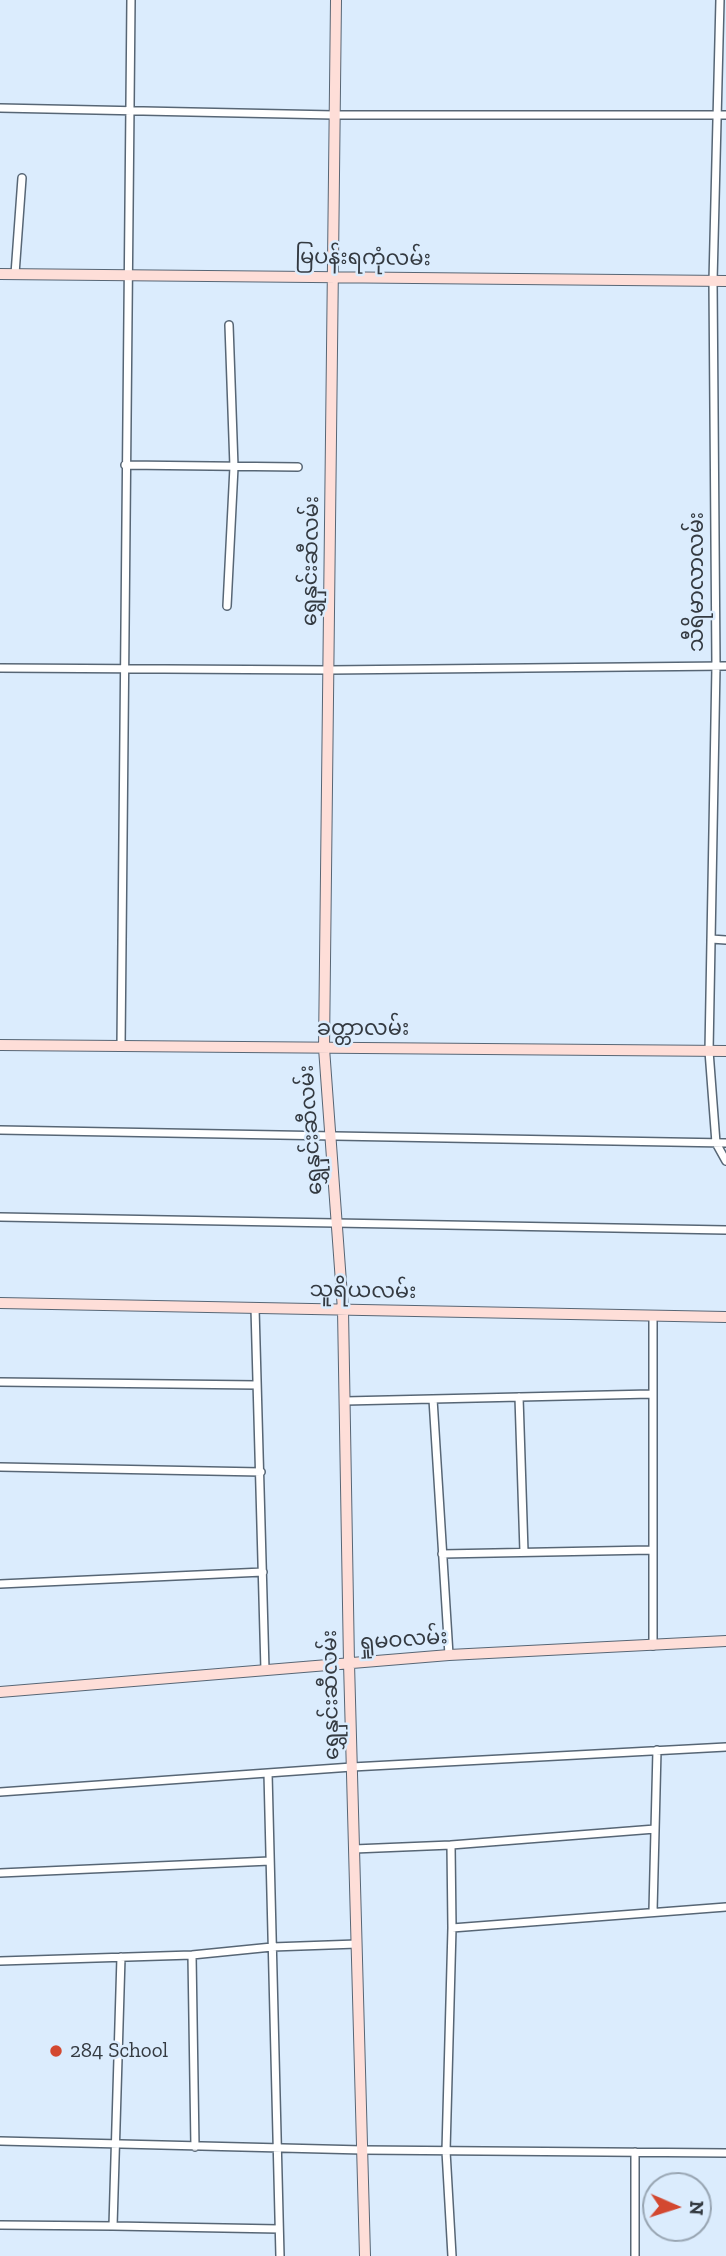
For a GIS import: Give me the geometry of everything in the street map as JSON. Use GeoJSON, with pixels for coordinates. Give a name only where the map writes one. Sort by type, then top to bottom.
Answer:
{"type":"FeatureCollection","features":[{"type":"Feature","properties":{"kind":"street"},"geometry":{"type":"LineString","coordinates":[[121,1046],[131,0]]}},
{"type":"Feature","properties":{"kind":"street","name":"ရွှေနှင်းဆီလမ်း"},"geometry":{"type":"LineString","coordinates":[[336,0],[324,1048],[343,1310],[349,1662],[365,2256]]}},
{"type":"Feature","properties":{"kind":"street","name":"သီရိမာလာလမ်း"},"geometry":{"type":"LineString","coordinates":[[720,0],[723,115],[713,281],[716,666],[709,1051],[716,1143],[726,1161]]}},
{"type":"Feature","properties":{"kind":"street"},"geometry":{"type":"LineString","coordinates":[[0,108],[334,114],[723,115]]}},
{"type":"Feature","properties":{"kind":"street"},"geometry":{"type":"LineString","coordinates":[[15,274],[22,178]]}},
{"type":"Feature","properties":{"kind":"street","name":"မြပန်းရကုံလမ်း"},"geometry":{"type":"LineString","coordinates":[[0,274],[726,281]]}},
{"type":"Feature","properties":{"kind":"street"},"geometry":{"type":"LineString","coordinates":[[228,606],[234,467],[229,325]]}},
{"type":"Feature","properties":{"kind":"street"},"geometry":{"type":"LineString","coordinates":[[125,465],[298,467]]}},
{"type":"Feature","properties":{"kind":"street"},"geometry":{"type":"LineString","coordinates":[[0,668],[329,670],[726,666]]}},
{"type":"Feature","properties":{"kind":"street"},"geometry":{"type":"LineString","coordinates":[[711,939],[726,940]]}},
{"type":"Feature","properties":{"kind":"street","name":"ခတ္တာလမ်း"},"geometry":{"type":"LineString","coordinates":[[0,1045],[726,1051]]}},
{"type":"Feature","properties":{"kind":"street"},"geometry":{"type":"LineString","coordinates":[[0,1130],[726,1143]]}},
{"type":"Feature","properties":{"kind":"street"},"geometry":{"type":"LineString","coordinates":[[0,1217],[726,1230]]}},
{"type":"Feature","properties":{"kind":"street","name":"သူရိယလမ်း"},"geometry":{"type":"LineString","coordinates":[[0,1303],[726,1317]]}},
{"type":"Feature","properties":{"kind":"street"},"geometry":{"type":"LineString","coordinates":[[254,1308],[265,1670]]}},
{"type":"Feature","properties":{"kind":"street"},"geometry":{"type":"LineString","coordinates":[[653,1316],[653,1646]]}},
{"type":"Feature","properties":{"kind":"street"},"geometry":{"type":"LineString","coordinates":[[0,1382],[257,1385]]}},
{"type":"Feature","properties":{"kind":"street"},"geometry":{"type":"LineString","coordinates":[[345,1401],[651,1394]]}},
{"type":"Feature","properties":{"kind":"street"},"geometry":{"type":"LineString","coordinates":[[519,1397],[524,1552]]}},
{"type":"Feature","properties":{"kind":"street"},"geometry":{"type":"LineString","coordinates":[[433,1399],[449,1656]]}},
{"type":"Feature","properties":{"kind":"street"},"geometry":{"type":"LineString","coordinates":[[0,1466],[261,1472]]}},
{"type":"Feature","properties":{"kind":"street"},"geometry":{"type":"LineString","coordinates":[[442,1554],[651,1550]]}},
{"type":"Feature","properties":{"kind":"street"},"geometry":{"type":"LineString","coordinates":[[0,1584],[263,1572]]}},
{"type":"Feature","properties":{"kind":"street","name":"ရှုမဝလမ်း"},"geometry":{"type":"LineString","coordinates":[[0,1692],[349,1662],[726,1641]]}},
{"type":"Feature","properties":{"kind":"street"},"geometry":{"type":"LineString","coordinates":[[0,1791],[352,1767],[726,1747]]}},
{"type":"Feature","properties":{"kind":"street"},"geometry":{"type":"LineString","coordinates":[[653,1911],[657,1750]]}},
{"type":"Feature","properties":{"kind":"street"},"geometry":{"type":"LineString","coordinates":[[268,1773],[279,2256]]}},
{"type":"Feature","properties":{"kind":"street"},"geometry":{"type":"LineString","coordinates":[[354,1849],[451,1845],[655,1829]]}},
{"type":"Feature","properties":{"kind":"street"},"geometry":{"type":"LineString","coordinates":[[451,1845],[452,1928],[446,2151],[452,2256]]}},
{"type":"Feature","properties":{"kind":"street"},"geometry":{"type":"LineString","coordinates":[[0,1873],[270,1861]]}},
{"type":"Feature","properties":{"kind":"street"},"geometry":{"type":"LineString","coordinates":[[452,1928],[726,1907]]}},
{"type":"Feature","properties":{"kind":"street"},"geometry":{"type":"LineString","coordinates":[[0,1961],[191,1955],[272,1947],[357,1944]]}},
{"type":"Feature","properties":{"kind":"street"},"geometry":{"type":"LineString","coordinates":[[191,1955],[195,2147]]}},
{"type":"Feature","properties":{"kind":"street"},"geometry":{"type":"LineString","coordinates":[[113,2226],[113,2142],[121,1957]]}},
{"type":"Feature","properties":{"kind":"street"},"geometry":{"type":"LineString","coordinates":[[0,2141],[362,2150],[726,2153]]}},
{"type":"Feature","properties":{"kind":"street"},"geometry":{"type":"LineString","coordinates":[[635,2152],[635,2256]]}},
{"type":"Feature","properties":{"kind":"street"},"geometry":{"type":"LineString","coordinates":[[0,2225],[279,2229]]}},
{"type":"Feature","properties":{"kind":"place","name":"284 School"},"geometry":{"type":"Point","coordinates":[56,2051]}}]}
